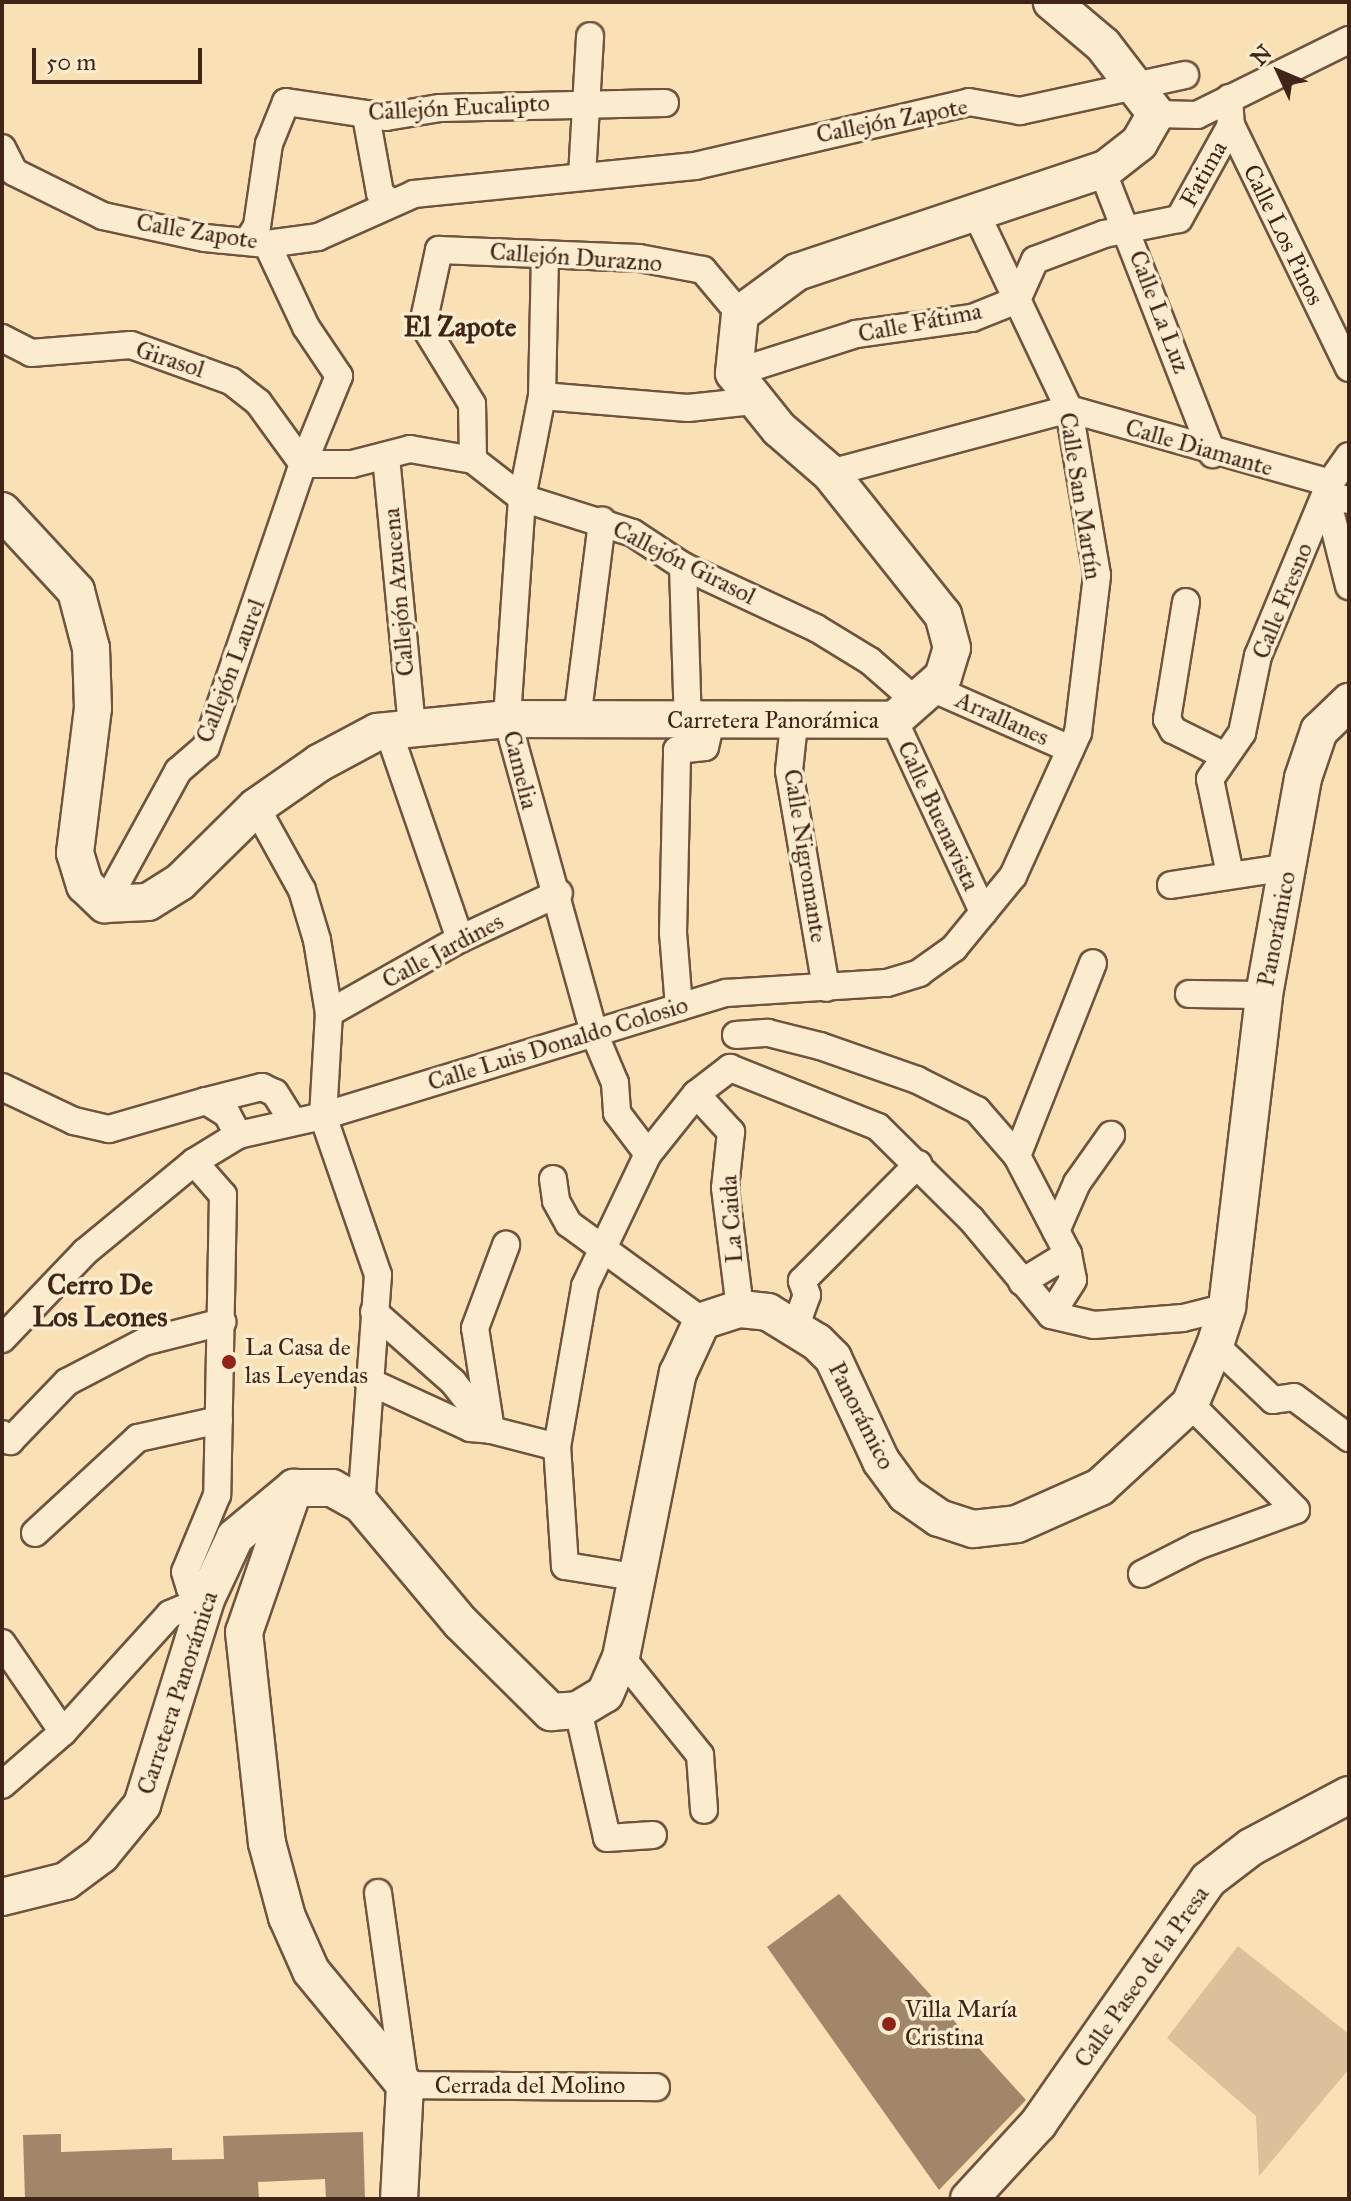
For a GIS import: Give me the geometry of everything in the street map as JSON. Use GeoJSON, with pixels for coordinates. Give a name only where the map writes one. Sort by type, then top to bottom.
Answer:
{"type":"FeatureCollection","features":[{"type":"Feature","properties":{"kind":"street"},"geometry":{"type":"LineString","coordinates":[[1052,2],[1147,99],[1197,115],[1349,40]]}},
{"type":"Feature","properties":{"kind":"street","name":"Callejón Eucalipto"},"geometry":{"type":"LineString","coordinates":[[582,176],[590,36]]}},
{"type":"Feature","properties":{"kind":"street"},"geometry":{"type":"LineString","coordinates":[[915,704],[952,648],[943,615],[830,473],[743,387],[740,314],[797,272],[1102,170],[1139,143],[1147,99],[1185,75]]}},
{"type":"Feature","properties":{"kind":"street","name":"Calle Los Pinos"},"geometry":{"type":"LineString","coordinates":[[1229,98],[1231,125],[1349,368]]}},
{"type":"Feature","properties":{"kind":"street","name":"Callejón Zapote"},"geometry":{"type":"LineString","coordinates":[[695,166],[969,102],[1020,111],[1088,101],[1147,99]]}},
{"type":"Feature","properties":{"kind":"street","name":"Callejón Eucalipto"},"geometry":{"type":"LineString","coordinates":[[258,241],[257,226],[269,144],[286,102],[366,116],[586,100],[665,103]]}},
{"type":"Feature","properties":{"kind":"street"},"geometry":{"type":"LineString","coordinates":[[366,116],[380,193],[391,203]]}},
{"type":"Feature","properties":{"kind":"street","name":"Fatima"},"geometry":{"type":"LineString","coordinates":[[1128,229],[1179,219],[1231,125]]}},
{"type":"Feature","properties":{"kind":"street","name":"Calle Zapote"},"geometry":{"type":"LineString","coordinates":[[2,148],[14,172],[103,216],[205,238],[258,241],[318,237],[414,194],[695,166]]}},
{"type":"Feature","properties":{"kind":"street","name":"Calle La Luz"},"geometry":{"type":"LineString","coordinates":[[1102,170],[1128,229],[1213,454]]}},
{"type":"Feature","properties":{"kind":"street","name":"Calle San Martín"},"geometry":{"type":"LineString","coordinates":[[975,211],[1069,409],[1097,575],[1078,733],[1070,749]]}},
{"type":"Feature","properties":{"kind":"street"},"geometry":{"type":"LineString","coordinates":[[1017,300],[1035,260],[1128,229]]}},
{"type":"Feature","properties":{"kind":"street"},"geometry":{"type":"LineString","coordinates":[[258,241],[306,327],[339,376],[303,464]]}},
{"type":"Feature","properties":{"kind":"street","name":"Callejón Durazno"},"geometry":{"type":"LineString","coordinates":[[473,460],[472,404],[423,324],[439,250],[639,258],[703,270],[740,314]]}},
{"type":"Feature","properties":{"kind":"street","name":"Camelia"},"geometry":{"type":"LineString","coordinates":[[545,254],[542,396],[522,498],[507,719],[537,836],[559,893],[594,1033],[615,1083],[617,1113],[648,1154]]}},
{"type":"Feature","properties":{"kind":"street","name":"Calle Fátima"},"geometry":{"type":"LineString","coordinates":[[542,396],[688,408],[743,387],[856,334],[972,318],[1017,300]]}},
{"type":"Feature","properties":{"kind":"street","name":"Girasol"},"geometry":{"type":"LineString","coordinates":[[2,338],[31,353],[131,345],[231,381],[258,402],[303,464]]}},
{"type":"Feature","properties":{"kind":"street"},"geometry":{"type":"LineString","coordinates":[[830,473],[1069,409]]}},
{"type":"Feature","properties":{"kind":"street","name":"Calle Diamante"},"geometry":{"type":"LineString","coordinates":[[1069,409],[1335,493]]}},
{"type":"Feature","properties":{"kind":"street","name":"Callejón Girasol"},"geometry":{"type":"LineString","coordinates":[[303,464],[386,457],[410,449],[473,460],[522,498],[602,521],[683,566],[816,628],[870,661],[915,704]]}},
{"type":"Feature","properties":{"kind":"street","name":"Calle Fresno"},"geometry":{"type":"LineString","coordinates":[[1230,874],[1210,779],[1242,733],[1258,656],[1335,493],[1349,456]]}},
{"type":"Feature","properties":{"kind":"street","name":"Callejón Azucena"},"geometry":{"type":"LineString","coordinates":[[386,457],[400,728],[460,939]]}},
{"type":"Feature","properties":{"kind":"street","name":"Callejón Laurel"},"geometry":{"type":"LineString","coordinates":[[105,904],[178,771],[206,747],[303,464]]}},
{"type":"Feature","properties":{"kind":"street"},"geometry":{"type":"LineString","coordinates":[[1335,493],[1349,586]]}},
{"type":"Feature","properties":{"kind":"street"},"geometry":{"type":"LineString","coordinates":[[2,511],[76,591],[91,648],[93,708],[75,853],[85,885],[105,904]]}},
{"type":"Feature","properties":{"kind":"street"},"geometry":{"type":"LineString","coordinates":[[577,720],[602,521]]}},
{"type":"Feature","properties":{"kind":"street"},"geometry":{"type":"LineString","coordinates":[[679,1007],[673,933],[677,750],[705,747],[683,566]]}},
{"type":"Feature","properties":{"kind":"street"},"geometry":{"type":"LineString","coordinates":[[1186,602],[1167,719],[1173,730],[1225,756]]}},
{"type":"Feature","properties":{"kind":"street","name":"Panorámico"},"geometry":{"type":"LineString","coordinates":[[702,1321],[740,1309],[768,1312],[796,1325],[833,1358],[862,1425],[906,1495],[939,1518],[973,1529],[1017,1524],[1100,1487],[1190,1404],[1227,1307],[1264,995],[1303,778],[1319,731],[1349,702]]}},
{"type":"Feature","properties":{"kind":"street","name":"Arrallanes"},"geometry":{"type":"LineString","coordinates":[[915,704],[1070,749]]}},
{"type":"Feature","properties":{"kind":"street","name":"Carretera Panorámica"},"geometry":{"type":"LineString","coordinates":[[105,904],[148,902],[180,882],[256,807],[319,763],[400,728],[507,719],[794,724],[915,704]]}},
{"type":"Feature","properties":{"kind":"street","name":"Calle Buenavista"},"geometry":{"type":"LineString","coordinates":[[915,704],[983,912]]}},
{"type":"Feature","properties":{"kind":"street","name":"Calle Nigromante"},"geometry":{"type":"LineString","coordinates":[[794,724],[789,771],[826,988]]}},
{"type":"Feature","properties":{"kind":"street","name":"Calle Luis Donaldo Colosio"},"geometry":{"type":"LineString","coordinates":[[2,1339],[85,1252],[194,1162],[238,1135],[323,1116],[726,993],[826,988],[919,973],[954,948],[1034,840],[1070,749]]}},
{"type":"Feature","properties":{"kind":"street"},"geometry":{"type":"LineString","coordinates":[[256,807],[302,890],[329,1013],[323,1116],[378,1275],[361,1504]]}},
{"type":"Feature","properties":{"kind":"street"},"geometry":{"type":"LineString","coordinates":[[1171,885],[1289,867]]}},
{"type":"Feature","properties":{"kind":"street","name":"Calle Jardines"},"geometry":{"type":"LineString","coordinates":[[329,1013],[460,939],[559,893]]}},
{"type":"Feature","properties":{"kind":"street"},"geometry":{"type":"LineString","coordinates":[[1017,1156],[1093,963]]}},
{"type":"Feature","properties":{"kind":"street"},"geometry":{"type":"LineString","coordinates":[[634,1577],[565,1566],[557,1447],[585,1286],[648,1154],[696,1094],[730,1068],[736,1035],[726,993]]}},
{"type":"Feature","properties":{"kind":"street"},"geometry":{"type":"LineString","coordinates":[[1189,994],[1264,995]]}},
{"type":"Feature","properties":{"kind":"street"},"geometry":{"type":"LineString","coordinates":[[736,1035],[768,1033],[917,1080],[977,1110],[1017,1156],[1062,1242],[1073,1280],[1051,1315]]}},
{"type":"Feature","properties":{"kind":"street"},"geometry":{"type":"LineString","coordinates":[[730,1068],[878,1127],[918,1164],[1051,1315],[1094,1325],[1227,1307]]}},
{"type":"Feature","properties":{"kind":"street"},"geometry":{"type":"LineString","coordinates":[[2,1087],[74,1121],[109,1129],[262,1087],[275,1093],[293,1122]]}},
{"type":"Feature","properties":{"kind":"street","name":"La Caida"},"geometry":{"type":"LineString","coordinates":[[696,1094],[731,1132],[725,1188],[740,1309]]}},
{"type":"Feature","properties":{"kind":"street"},"geometry":{"type":"LineString","coordinates":[[206,1101],[227,1114],[238,1135]]}},
{"type":"Feature","properties":{"kind":"street"},"geometry":{"type":"LineString","coordinates":[[1022,1282],[1062,1242],[1077,1183],[1111,1135]]}},
{"type":"Feature","properties":{"kind":"street"},"geometry":{"type":"LineString","coordinates":[[194,1162],[223,1195],[217,1495],[204,1519],[185,1572],[190,1588],[206,1599]]}},
{"type":"Feature","properties":{"kind":"street"},"geometry":{"type":"LineString","coordinates":[[796,1325],[807,1295],[802,1281],[918,1164]]}},
{"type":"Feature","properties":{"kind":"street"},"geometry":{"type":"LineString","coordinates":[[405,2085],[311,1971],[287,1917],[267,1843],[244,1632],[294,1488],[332,1488],[361,1504],[531,1697],[551,1712],[578,1710],[605,1694],[621,1657],[634,1577],[678,1373],[702,1321],[569,1224],[556,1201],[553,1179]]}},
{"type":"Feature","properties":{"kind":"street"},"geometry":{"type":"LineString","coordinates":[[491,1430],[475,1328],[506,1245]]}},
{"type":"Feature","properties":{"kind":"street"},"geometry":{"type":"LineString","coordinates":[[374,1312],[453,1382],[491,1430]]}},
{"type":"Feature","properties":{"kind":"street"},"geometry":{"type":"LineString","coordinates":[[2,1434],[10,1441],[67,1382],[144,1342],[222,1322]]}},
{"type":"Feature","properties":{"kind":"street"},"geometry":{"type":"LineString","coordinates":[[1215,1345],[1273,1400],[1294,1397],[1349,1438]]}},
{"type":"Feature","properties":{"kind":"street"},"geometry":{"type":"LineString","coordinates":[[368,1381],[470,1428],[491,1430],[557,1447]]}},
{"type":"Feature","properties":{"kind":"street"},"geometry":{"type":"LineString","coordinates":[[1142,1574],[1197,1546],[1296,1510],[1190,1404]]}},
{"type":"Feature","properties":{"kind":"street"},"geometry":{"type":"LineString","coordinates":[[35,1533],[138,1438],[219,1420]]}},
{"type":"Feature","properties":{"kind":"street","name":"Carretera Panorámica"},"geometry":{"type":"LineString","coordinates":[[2,1897],[66,1881],[101,1855],[142,1805],[206,1599],[235,1537],[294,1488]]}},
{"type":"Feature","properties":{"kind":"street"},"geometry":{"type":"LineString","coordinates":[[204,1519],[235,1537]]}},
{"type":"Feature","properties":{"kind":"street"},"geometry":{"type":"LineString","coordinates":[[2,1785],[63,1732],[170,1614],[206,1599]]}},
{"type":"Feature","properties":{"kind":"street"},"geometry":{"type":"LineString","coordinates":[[2,1643],[63,1732]]}},
{"type":"Feature","properties":{"kind":"street"},"geometry":{"type":"LineString","coordinates":[[621,1657],[700,1755],[704,1810]]}},
{"type":"Feature","properties":{"kind":"street"},"geometry":{"type":"LineString","coordinates":[[578,1710],[607,1838],[653,1835]]}},
{"type":"Feature","properties":{"kind":"street","name":"Calle Paseo de la Presa"},"geometry":{"type":"LineString","coordinates":[[969,2199],[1038,2124],[1208,1880],[1251,1847],[1349,1795]]}},
{"type":"Feature","properties":{"kind":"street"},"geometry":{"type":"LineString","coordinates":[[378,1893],[405,2085],[399,2199]]}},
{"type":"Feature","properties":{"kind":"street","name":"Cerrada del Molino"},"geometry":{"type":"LineString","coordinates":[[405,2085],[656,2087]]}},
{"type":"Feature","properties":{"kind":"shaded area"},"geometry":{"type":"Polygon","coordinates":[[[1238,1946],[1349,2034],[1349,2069],[1259,2176],[1256,2116],[1167,2038],[1238,1946]]]}},
{"type":"Feature","properties":{"kind":"building","name":"Villa María Cristina"},"geometry":{"type":"Polygon","coordinates":[[[839,1894],[1026,2100],[939,2190],[767,1947],[839,1894]]]}},
{"type":"Feature","properties":{"kind":"building"},"geometry":{"type":"Polygon","coordinates":[[[363,2132],[365,2199],[326,2199],[325,2179],[258,2182],[259,2199],[25,2199],[23,2135],[61,2134],[61,2152],[172,2148],[172,2160],[224,2159],[223,2136],[363,2132]]]}},
{"type":"Feature","properties":{"kind":"place","name":"La Casa de las Leyendas"},"geometry":{"type":"Point","coordinates":[229,1362]}},
{"type":"Feature","properties":{"kind":"place","name":"Villa María Cristina"},"geometry":{"type":"Point","coordinates":[889,2024]}},
{"type":"Feature","properties":{"kind":"district","name":"El Zapote"},"geometry":{"type":"Point","coordinates":[460,327]}},
{"type":"Feature","properties":{"kind":"district","name":"Cerro De Los Leones"},"geometry":{"type":"Point","coordinates":[100,1301]}}]}
